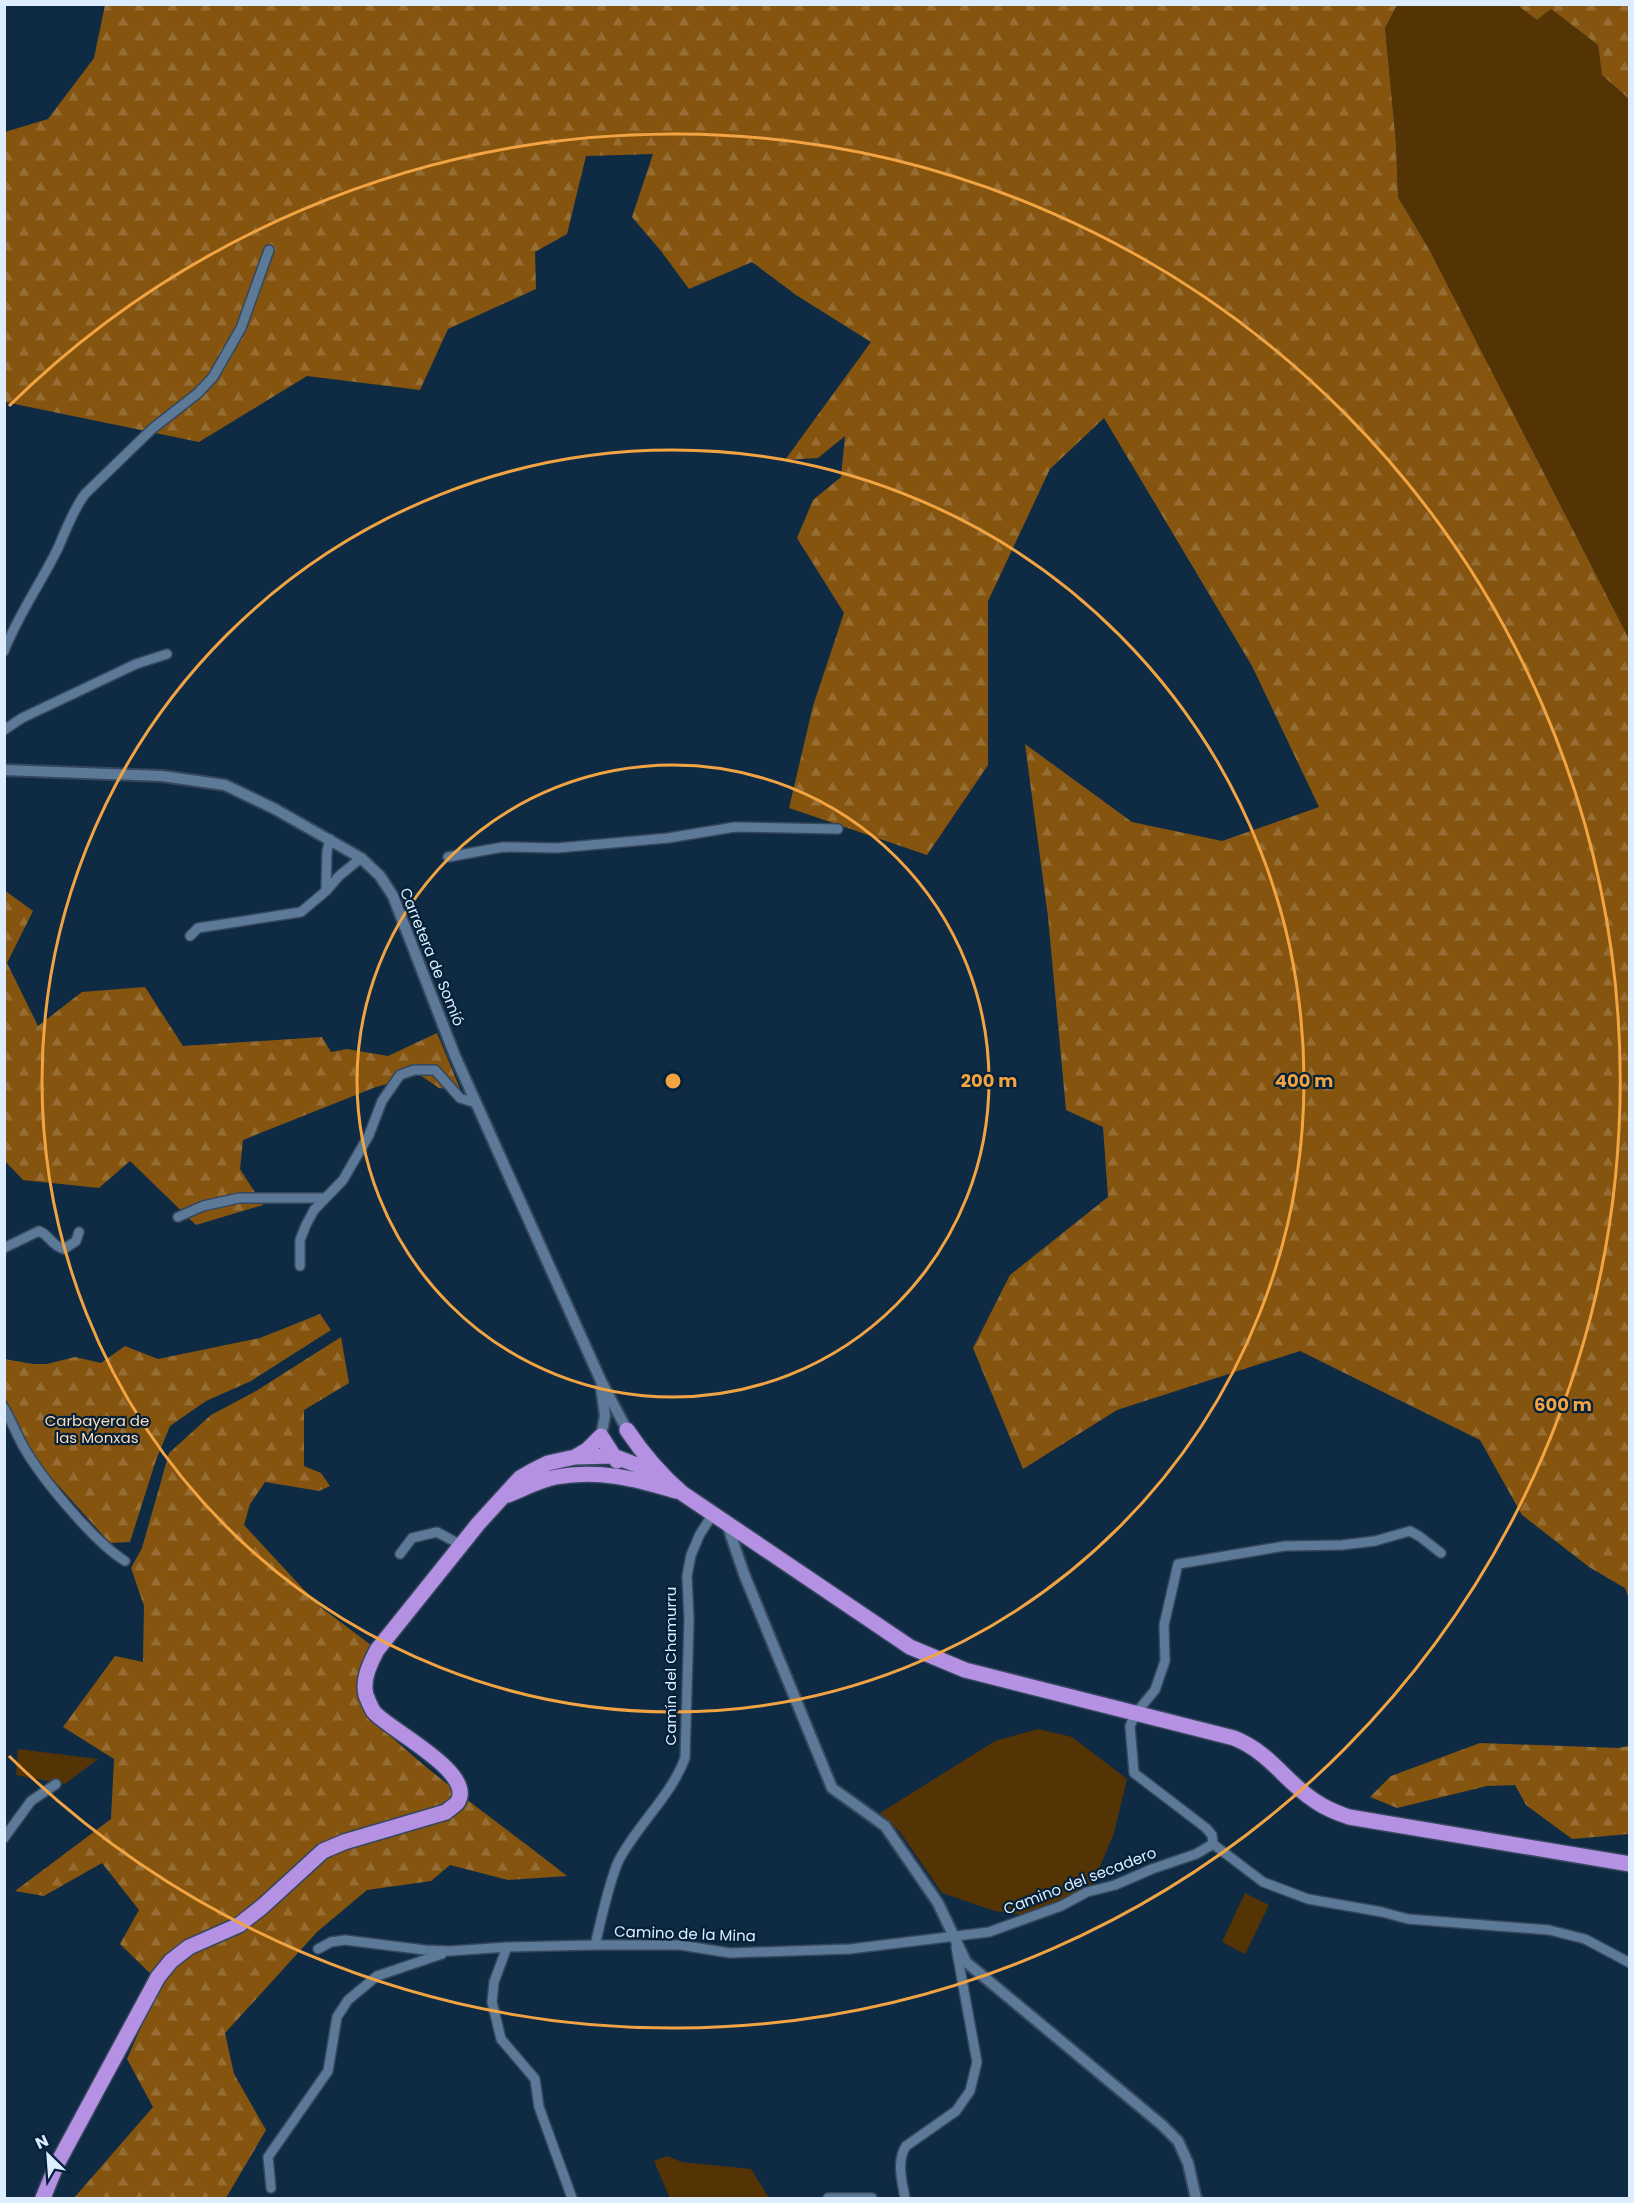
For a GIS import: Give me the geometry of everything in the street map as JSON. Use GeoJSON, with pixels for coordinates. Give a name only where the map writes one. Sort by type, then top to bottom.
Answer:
{"type":"FeatureCollection","features":[{"type":"Feature","properties":{"kind":"highway"},"geometry":{"type":"LineString","coordinates":[[505,1496],[555,1477],[599,1466],[613,1456],[627,1430],[640,1450],[682,1493],[910,1647],[934,1659],[965,1670],[1234,1738],[1262,1752],[1313,1800],[1331,1811],[1349,1817],[1629,1864]]}},
{"type":"Feature","properties":{"kind":"highway"},"geometry":{"type":"LineString","coordinates":[[575,1457],[588,1450],[601,1436],[613,1456],[634,1478]]}},
{"type":"Feature","properties":{"kind":"highway"},"geometry":{"type":"LineString","coordinates":[[43,2199],[56,2166],[158,1977],[171,1961],[189,1947],[239,1925],[323,1851],[344,1842],[446,1812],[458,1802],[460,1788],[453,1775],[440,1762],[374,1712],[366,1694],[365,1682],[368,1668],[377,1650],[478,1524],[520,1478],[548,1463],[575,1457],[613,1456],[661,1474]]}},
{"type":"Feature","properties":{"kind":"highway"},"geometry":{"type":"LineString","coordinates":[[555,1477],[605,1474],[634,1478],[682,1493]]}},
{"type":"Feature","properties":{"kind":"street"},"geometry":{"type":"LineString","coordinates":[[4,651],[85,494],[152,429],[198,393],[213,377],[241,328],[268,250]]}},
{"type":"Feature","properties":{"kind":"street"},"geometry":{"type":"LineString","coordinates":[[4,718],[6,729],[22,718],[136,664],[167,654]]}},
{"type":"Feature","properties":{"kind":"street","name":"Carretera de Somió"},"geometry":{"type":"LineString","coordinates":[[4,770],[162,776],[225,785],[275,808],[330,839],[361,858],[380,876],[393,896],[455,1056],[601,1381]]}},
{"type":"Feature","properties":{"kind":"street"},"geometry":{"type":"LineString","coordinates":[[448,857],[503,847],[557,848],[668,838],[735,827],[838,829]]}},
{"type":"Feature","properties":{"kind":"street"},"geometry":{"type":"LineString","coordinates":[[326,891],[327,850],[330,839]]}},
{"type":"Feature","properties":{"kind":"street"},"geometry":{"type":"LineString","coordinates":[[190,936],[198,928],[301,912],[361,858]]}},
{"type":"Feature","properties":{"kind":"street"},"geometry":{"type":"LineString","coordinates":[[300,1266],[300,1240],[314,1210],[343,1180],[369,1135],[382,1101],[400,1075],[414,1070],[435,1070],[460,1098],[476,1103]]}},
{"type":"Feature","properties":{"kind":"street"},"geometry":{"type":"LineString","coordinates":[[178,1216],[203,1206],[239,1198],[324,1198]]}},
{"type":"Feature","properties":{"kind":"street"},"geometry":{"type":"LineString","coordinates":[[4,1248],[39,1231],[45,1234],[56,1247],[64,1249],[76,1242],[79,1232]]}},
{"type":"Feature","properties":{"kind":"street"},"geometry":{"type":"LineString","coordinates":[[601,1381],[627,1430]]}},
{"type":"Feature","properties":{"kind":"street"},"geometry":{"type":"LineString","coordinates":[[601,1381],[605,1416],[601,1436]]}},
{"type":"Feature","properties":{"kind":"street"},"geometry":{"type":"LineString","coordinates":[[4,1408],[36,1466],[98,1539],[125,1561]]}},
{"type":"Feature","properties":{"kind":"street","name":"Camín del Chamurru"},"geometry":{"type":"LineString","coordinates":[[595,1946],[618,1862],[679,1774],[685,1758],[689,1620],[687,1576],[691,1556],[700,1534],[713,1514]]}},
{"type":"Feature","properties":{"kind":"street"},"geometry":{"type":"LineString","coordinates":[[728,1524],[744,1574],[832,1788],[885,1826],[927,1884],[966,1962],[1162,2125],[1178,2141],[1188,2163],[1196,2199]]}},
{"type":"Feature","properties":{"kind":"street"},"geometry":{"type":"LineString","coordinates":[[400,1554],[412,1538],[436,1532],[461,1545]]}},
{"type":"Feature","properties":{"kind":"street"},"geometry":{"type":"LineString","coordinates":[[1441,1553],[1410,1532],[1375,1541],[1342,1545],[1285,1546],[1178,1564],[1164,1625],[1165,1661],[1155,1690],[1136,1713],[1130,1726],[1134,1773],[1206,1828],[1212,1835],[1213,1844],[1263,1882],[1308,1899],[1408,1919],[1549,1930],[1585,1939],[1629,1963]]}},
{"type":"Feature","properties":{"kind":"street"},"geometry":{"type":"LineString","coordinates":[[4,1838],[31,1801],[56,1784]]}},
{"type":"Feature","properties":{"kind":"street","name":"Camino del secadero"},"geometry":{"type":"LineString","coordinates":[[954,1936],[989,1932],[1033,1917],[1087,1892],[1115,1885],[1196,1854],[1213,1844]]}},
{"type":"Feature","properties":{"kind":"street"},"geometry":{"type":"LineString","coordinates":[[905,2199],[900,2170],[901,2154],[906,2146],[956,2111],[970,2091],[977,2062],[954,1936]]}},
{"type":"Feature","properties":{"kind":"street","name":"Camino de la Mina"},"geometry":{"type":"LineString","coordinates":[[450,1951],[507,1947],[680,1946],[730,1953],[850,1949],[954,1936]]}},
{"type":"Feature","properties":{"kind":"street"},"geometry":{"type":"LineString","coordinates":[[318,1949],[331,1942],[345,1940],[450,1951]]}},
{"type":"Feature","properties":{"kind":"street"},"geometry":{"type":"LineString","coordinates":[[507,1947],[494,1982],[492,2002],[501,2039],[535,2079],[539,2107],[572,2199]]}},
{"type":"Feature","properties":{"kind":"street"},"geometry":{"type":"LineString","coordinates":[[272,2188],[268,2157],[328,2071],[337,2017],[348,2000],[377,1976],[450,1951]]}},
{"type":"Feature","properties":{"kind":"street"},"geometry":{"type":"LineString","coordinates":[[828,2199],[872,2199]]}},
{"type":"Feature","properties":{"kind":"shaded area"},"geometry":{"type":"Polygon","coordinates":[[[1397,5],[1517,5],[1537,20],[1551,9],[1598,45],[1602,75],[1629,99],[1629,639],[1430,251],[1398,197],[1396,143],[1385,28],[1397,5]]]}},
{"type":"Feature","properties":{"kind":"shaded area"},"geometry":{"type":"Polygon","coordinates":[[[1038,1729],[1072,1737],[1127,1779],[1114,1833],[1093,1883],[1071,1896],[1023,1915],[995,1911],[942,1893],[900,1832],[880,1813],[995,1741],[1038,1729]]]}},
{"type":"Feature","properties":{"kind":"shaded area"},"geometry":{"type":"Polygon","coordinates":[[[18,1749],[98,1759],[65,1784],[16,1775],[18,1749]]]}},
{"type":"Feature","properties":{"kind":"shaded area"},"geometry":{"type":"Polygon","coordinates":[[[1245,1893],[1269,1905],[1245,1954],[1222,1942],[1245,1893]]]}},
{"type":"Feature","properties":{"kind":"shaded area"},"geometry":{"type":"Polygon","coordinates":[[[667,2156],[682,2162],[751,2169],[769,2198],[670,2198],[654,2161],[667,2156]]]}},
{"type":"Feature","properties":{"kind":"green space"},"geometry":{"type":"Polygon","coordinates":[[[105,5],[1397,5],[1385,28],[1396,143],[1398,197],[1430,251],[1629,639],[1629,1599],[1625,1588],[1589,1567],[1522,1515],[1480,1440],[1300,1351],[1117,1410],[1023,1469],[973,1348],[1010,1275],[1108,1197],[1103,1127],[1066,1110],[1048,917],[1025,744],[1132,822],[1222,841],[1319,807],[1252,666],[1104,418],[1050,469],[988,601],[988,765],[927,855],[789,808],[813,706],[844,613],[797,538],[813,500],[841,477],[845,436],[818,458],[785,460],[871,342],[796,295],[752,262],[689,289],[632,217],[653,154],[586,156],[567,234],[535,252],[536,289],[448,329],[420,390],[307,376],[199,442],[5,402],[5,132],[48,119],[94,58],[105,5]]]}},
{"type":"Feature","properties":{"kind":"green space"},"geometry":{"type":"Polygon","coordinates":[[[1517,5],[1629,5],[1629,99],[1602,75],[1598,45],[1551,9],[1537,20],[1517,5]]]}},
{"type":"Feature","properties":{"kind":"green space"},"geometry":{"type":"Polygon","coordinates":[[[4,890],[33,911],[7,963],[38,1026],[82,992],[145,987],[183,1046],[322,1037],[331,1052],[347,1049],[388,1056],[437,1033],[461,1091],[439,1088],[420,1075],[376,1087],[243,1140],[240,1169],[263,1205],[196,1225],[130,1161],[99,1188],[23,1180],[5,1161],[4,890]]]}},
{"type":"Feature","properties":{"kind":"green space","name":"Carbayera de las Monxas"},"geometry":{"type":"Polygon","coordinates":[[[320,1314],[331,1330],[251,1381],[206,1401],[170,1426],[156,1460],[130,1542],[110,1543],[38,1463],[5,1398],[4,1359],[47,1364],[75,1357],[101,1363],[125,1346],[158,1359],[260,1338],[320,1314]]]}},
{"type":"Feature","properties":{"kind":"green space"},"geometry":{"type":"Polygon","coordinates":[[[341,1337],[349,1383],[304,1410],[304,1466],[321,1473],[330,1486],[319,1491],[265,1482],[250,1504],[244,1525],[318,1605],[371,1645],[360,1667],[357,1690],[362,1706],[371,1718],[444,1781],[567,1876],[508,1880],[450,1865],[431,1881],[367,1890],[317,1932],[225,2033],[234,2074],[266,2130],[226,2198],[74,2198],[153,2107],[127,2059],[160,1983],[120,1944],[139,1910],[102,1863],[44,1896],[15,1891],[111,1819],[114,1759],[63,1727],[115,1656],[143,1662],[144,1606],[131,1568],[142,1548],[169,1453],[211,1415],[256,1391],[341,1337]]]}},
{"type":"Feature","properties":{"kind":"green space"},"geometry":{"type":"Polygon","coordinates":[[[1480,1743],[1618,1748],[1629,1746],[1629,1834],[1572,1839],[1526,1805],[1515,1785],[1487,1786],[1397,1808],[1370,1797],[1391,1776],[1480,1743]]]}}]}
